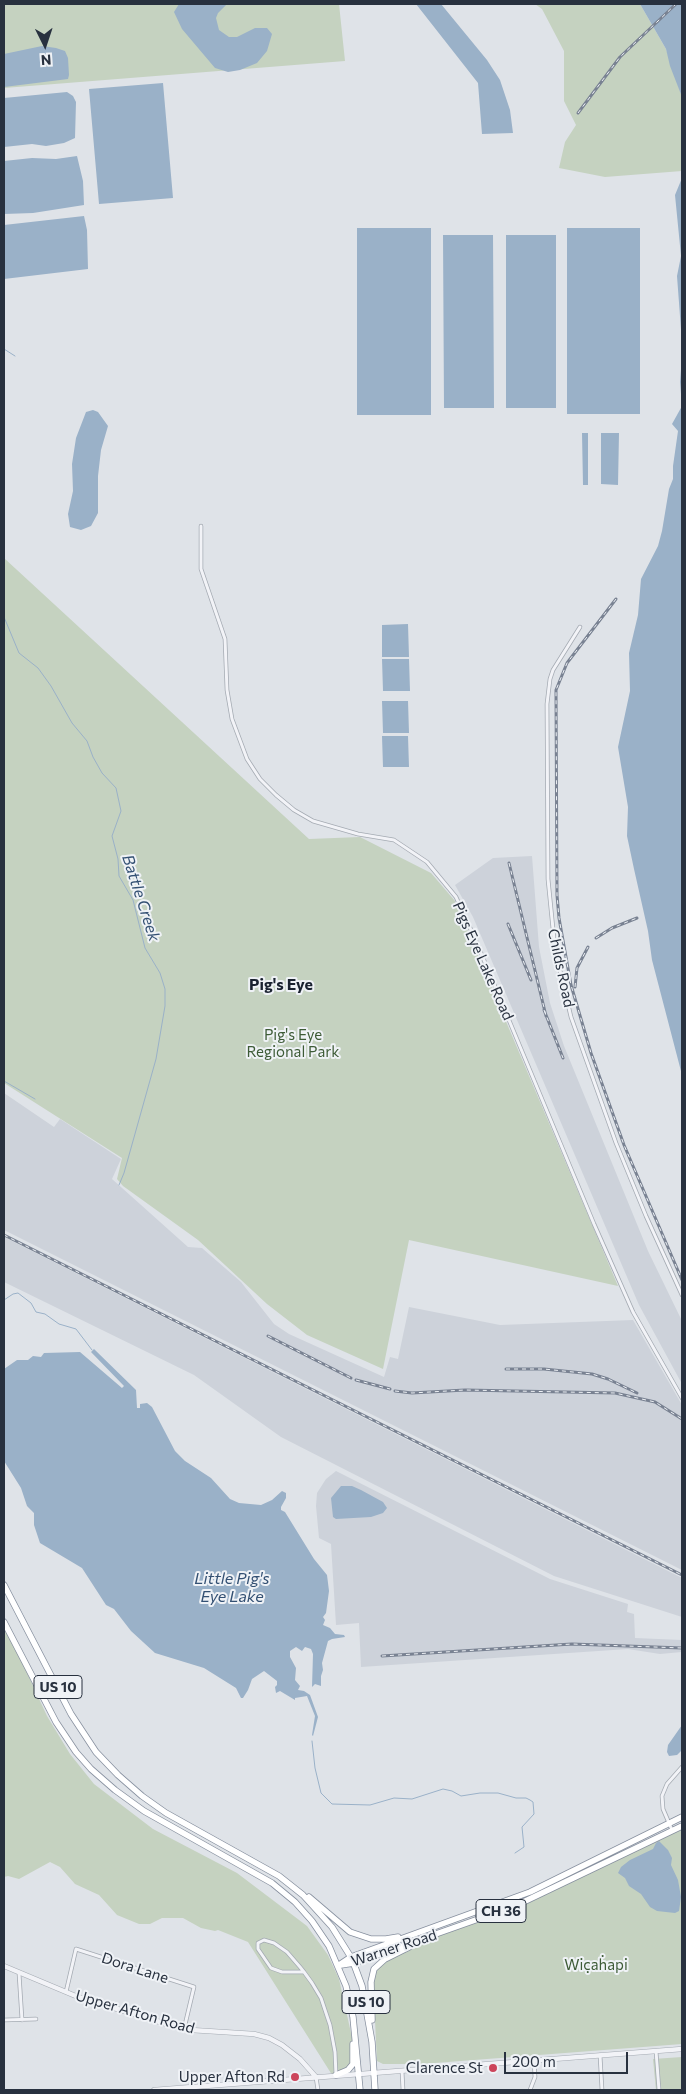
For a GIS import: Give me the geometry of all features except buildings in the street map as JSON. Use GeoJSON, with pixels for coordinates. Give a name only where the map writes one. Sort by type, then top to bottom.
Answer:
{"type":"FeatureCollection","features":[{"type":"Feature","properties":{"kind":"highway","name":"US 10"},"geometry":{"type":"LineString","coordinates":[[4,1585],[71,1714],[96,1752],[118,1775],[166,1814],[264,1866],[293,1886],[324,1917],[352,1960],[364,1994],[372,2042],[375,2090]]}},
{"type":"Feature","properties":{"kind":"highway","name":"US 10"},"geometry":{"type":"LineString","coordinates":[[4,1622],[56,1722],[76,1752],[91,1769],[115,1790],[144,1811],[259,1874],[284,1892],[312,1921],[329,1946],[346,1986],[353,2017],[360,2074],[360,2090]]}},
{"type":"Feature","properties":{"kind":"highway","name":"Warner Road"},"geometry":{"type":"LineString","coordinates":[[339,1966],[530,1892],[682,1817]]}},
{"type":"Feature","properties":{"kind":"highway","name":"Warner Road"},"geometry":{"type":"LineString","coordinates":[[352,1960],[431,1936],[531,1899],[682,1826]]}},
{"type":"Feature","properties":{"kind":"highway"},"geometry":{"type":"LineString","coordinates":[[293,1886],[314,1901],[343,1928],[365,1937],[393,1938],[448,1923]]}},
{"type":"Feature","properties":{"kind":"highway"},"geometry":{"type":"LineString","coordinates":[[372,2042],[370,1982],[374,1969],[384,1959],[431,1936]]}},
{"type":"Feature","properties":{"kind":"highway"},"geometry":{"type":"LineString","coordinates":[[336,2075],[348,2070],[353,2064],[353,2017]]}},
{"type":"Feature","properties":{"kind":"street","name":"Pigs Eye Lake Road"},"geometry":{"type":"LineString","coordinates":[[201,526],[201,569],[225,639],[227,690],[232,719],[247,759],[265,784],[294,810],[313,821],[358,834],[394,840],[427,862],[456,897],[629,1303],[682,1398]]}},
{"type":"Feature","properties":{"kind":"street","name":"Childs Road"},"geometry":{"type":"LineString","coordinates":[[580,627],[553,670],[548,689],[548,878],[555,949],[571,1018],[616,1143],[682,1295]]}},
{"type":"Feature","properties":{"kind":"street"},"geometry":{"type":"LineString","coordinates":[[672,1830],[663,1809],[662,1796],[667,1784],[682,1767]]}},
{"type":"Feature","properties":{"kind":"street"},"geometry":{"type":"LineString","coordinates":[[304,1972],[282,1972],[271,1968],[258,1949],[258,1944],[264,1940],[274,1943],[287,1952],[304,1972],[321,1998],[333,2036],[336,2075]]}},
{"type":"Feature","properties":{"kind":"street","name":"Dora Lane"},"geometry":{"type":"LineString","coordinates":[[66,1992],[76,1949],[194,1986],[184,2029]]}},
{"type":"Feature","properties":{"kind":"street","name":"Upper Afton Road"},"geometry":{"type":"LineString","coordinates":[[4,1966],[66,1992],[131,2014],[184,2029],[248,2033],[269,2038],[300,2059],[316,2077]]}},
{"type":"Feature","properties":{"kind":"street"},"geometry":{"type":"LineString","coordinates":[[19,1973],[22,2020]]}},
{"type":"Feature","properties":{"kind":"street"},"geometry":{"type":"LineString","coordinates":[[4,2020],[36,2020]]}},
{"type":"Feature","properties":{"kind":"street"},"geometry":{"type":"LineString","coordinates":[[154,2090],[682,2049]]}},
{"type":"Feature","properties":{"kind":"street"},"geometry":{"type":"LineString","coordinates":[[656,2051],[659,2090]]}},
{"type":"Feature","properties":{"kind":"street"},"geometry":{"type":"LineString","coordinates":[[600,2055],[602,2090]]}},
{"type":"Feature","properties":{"kind":"street"},"geometry":{"type":"LineString","coordinates":[[530,2090],[536,2077],[534,2060]]}},
{"type":"Feature","properties":{"kind":"street"},"geometry":{"type":"LineString","coordinates":[[402,2070],[403,2090]]}},
{"type":"Feature","properties":{"kind":"street"},"geometry":{"type":"LineString","coordinates":[[316,2077],[318,2090]]}},
{"type":"Feature","properties":{"kind":"shaded area"},"geometry":{"type":"Polygon","coordinates":[[[532,856],[539,947],[550,1003],[564,1046],[648,1251],[682,1321],[682,1384],[639,1305],[473,917],[455,885],[493,858],[532,856]]]}},
{"type":"Feature","properties":{"kind":"shaded area"},"geometry":{"type":"Polygon","coordinates":[[[4,1093],[54,1127],[60,1119],[121,1159],[112,1179],[188,1247],[202,1248],[241,1282],[274,1324],[289,1334],[384,1377],[390,1357],[398,1359],[409,1307],[500,1325],[633,1320],[682,1405],[682,1570],[4,1230],[4,1093]]]}},
{"type":"Feature","properties":{"kind":"shaded area"},"geometry":{"type":"Polygon","coordinates":[[[4,1237],[682,1578],[682,1617],[554,1576],[281,1437],[194,1375],[4,1282],[4,1237]]]}},
{"type":"Feature","properties":{"kind":"shaded area"},"geometry":{"type":"Polygon","coordinates":[[[336,1471],[550,1579],[628,1604],[627,1612],[634,1614],[635,1638],[682,1640],[682,1652],[660,1654],[628,1649],[361,1667],[359,1623],[336,1625],[331,1544],[319,1538],[316,1506],[317,1493],[326,1479],[336,1471]]]}},
{"type":"Feature","properties":{"kind":"green space"},"geometry":{"type":"Polygon","coordinates":[[[4,4],[339,4],[345,61],[4,88],[4,4]]]}},
{"type":"Feature","properties":{"kind":"green space"},"geometry":{"type":"Polygon","coordinates":[[[535,4],[640,4],[666,49],[682,97],[682,171],[605,177],[559,168],[565,142],[576,125],[564,101],[564,51],[542,9],[535,4]]]}},
{"type":"Feature","properties":{"kind":"green space","name":"Pig's Eye Regional Park"},"geometry":{"type":"Polygon","coordinates":[[[4,558],[309,839],[360,837],[431,873],[455,901],[618,1286],[409,1240],[383,1369],[307,1335],[267,1304],[198,1240],[123,1186],[117,1179],[122,1158],[4,1083],[4,558]]]}},
{"type":"Feature","properties":{"kind":"green space"},"geometry":{"type":"Polygon","coordinates":[[[4,1623],[47,1716],[70,1754],[94,1784],[153,1829],[237,1873],[307,1926],[328,1955],[339,1979],[353,2042],[351,2065],[343,2069],[346,2077],[334,2078],[248,1942],[218,1930],[201,1928],[183,1918],[162,1918],[150,1924],[139,1924],[117,1915],[99,1895],[75,1884],[60,1867],[50,1862],[19,1879],[8,1876],[4,1877],[4,1623]]]}},
{"type":"Feature","properties":{"kind":"green space","name":"Wic̣aḣapi"},"geometry":{"type":"Polygon","coordinates":[[[682,1828],[682,2044],[422,2064],[383,2064],[377,2061],[373,1980],[380,1963],[433,1938],[527,1903],[682,1828]]]}},
{"type":"Feature","properties":{"kind":"green space"},"geometry":{"type":"Polygon","coordinates":[[[682,2057],[682,2090],[656,2090],[653,2059],[682,2057]]]}},
{"type":"Feature","properties":{"kind":"water"},"geometry":{"type":"Polygon","coordinates":[[[179,4],[227,4],[218,13],[216,18],[219,30],[229,37],[237,37],[255,28],[267,28],[272,34],[267,51],[257,63],[240,70],[228,72],[215,68],[182,29],[174,12],[179,4]]]}},
{"type":"Feature","properties":{"kind":"water"},"geometry":{"type":"Polygon","coordinates":[[[416,4],[441,4],[487,60],[500,80],[510,110],[513,133],[482,134],[478,83],[416,4]]]}},
{"type":"Feature","properties":{"kind":"water"},"geometry":{"type":"Polygon","coordinates":[[[640,4],[682,4],[682,97],[670,66],[666,49],[640,4]]]}},
{"type":"Feature","properties":{"kind":"water"},"geometry":{"type":"Polygon","coordinates":[[[42,46],[65,51],[68,58],[68,79],[4,87],[4,54],[42,46]]]}},
{"type":"Feature","properties":{"kind":"water"},"geometry":{"type":"Polygon","coordinates":[[[163,83],[173,198],[99,204],[89,89],[163,83]]]}},
{"type":"Feature","properties":{"kind":"water"},"geometry":{"type":"Polygon","coordinates":[[[67,92],[73,96],[76,102],[75,138],[64,143],[46,146],[32,144],[4,147],[4,98],[67,92]]]}},
{"type":"Feature","properties":{"kind":"water"},"geometry":{"type":"Polygon","coordinates":[[[77,156],[83,181],[84,205],[33,213],[4,214],[4,161],[32,158],[56,159],[77,156]]]}},
{"type":"Feature","properties":{"kind":"water"},"geometry":{"type":"Polygon","coordinates":[[[682,178],[682,343],[677,276],[681,256],[675,195],[682,178]]]}},
{"type":"Feature","properties":{"kind":"water"},"geometry":{"type":"Polygon","coordinates":[[[84,216],[87,230],[88,269],[4,279],[4,225],[84,216]]]}},
{"type":"Feature","properties":{"kind":"water"},"geometry":{"type":"Polygon","coordinates":[[[357,228],[431,228],[431,415],[357,415],[357,228]]]}},
{"type":"Feature","properties":{"kind":"water"},"geometry":{"type":"Polygon","coordinates":[[[567,228],[640,228],[640,414],[567,414],[567,228]]]}},
{"type":"Feature","properties":{"kind":"water"},"geometry":{"type":"Polygon","coordinates":[[[443,235],[493,235],[494,408],[444,408],[443,235]]]}},
{"type":"Feature","properties":{"kind":"water"},"geometry":{"type":"Polygon","coordinates":[[[506,235],[556,235],[556,408],[506,408],[506,235]]]}},
{"type":"Feature","properties":{"kind":"water"},"geometry":{"type":"Polygon","coordinates":[[[682,356],[682,406],[680,382],[682,356]]]}},
{"type":"Feature","properties":{"kind":"water"},"geometry":{"type":"Polygon","coordinates":[[[682,406],[682,1075],[652,960],[648,931],[627,836],[628,807],[618,747],[630,691],[629,653],[638,615],[641,579],[658,546],[662,531],[669,489],[673,479],[678,431],[672,424],[682,406]]]}},
{"type":"Feature","properties":{"kind":"water"},"geometry":{"type":"Polygon","coordinates":[[[93,410],[98,412],[108,426],[101,450],[98,476],[98,513],[91,526],[81,530],[70,527],[68,514],[73,491],[72,464],[76,438],[86,412],[93,410]]]}},
{"type":"Feature","properties":{"kind":"water"},"geometry":{"type":"Polygon","coordinates":[[[582,433],[588,433],[588,485],[583,485],[582,433]]]}},
{"type":"Feature","properties":{"kind":"water"},"geometry":{"type":"Polygon","coordinates":[[[601,433],[619,433],[618,485],[601,484],[601,433]]]}},
{"type":"Feature","properties":{"kind":"water"},"geometry":{"type":"Polygon","coordinates":[[[408,624],[409,657],[382,657],[382,625],[408,624]]]}},
{"type":"Feature","properties":{"kind":"water"},"geometry":{"type":"Polygon","coordinates":[[[382,659],[409,659],[410,691],[383,691],[382,659]]]}},
{"type":"Feature","properties":{"kind":"water"},"geometry":{"type":"Polygon","coordinates":[[[382,701],[408,701],[409,733],[383,733],[382,701]]]}},
{"type":"Feature","properties":{"kind":"water"},"geometry":{"type":"Polygon","coordinates":[[[382,736],[408,736],[409,767],[383,767],[382,736]]]}},
{"type":"Feature","properties":{"kind":"water","name":"Little Pig's Eye Lake"},"geometry":{"type":"Polygon","coordinates":[[[94,1349],[136,1390],[137,1408],[140,1408],[140,1404],[147,1403],[152,1407],[175,1451],[185,1461],[211,1478],[230,1499],[239,1503],[261,1505],[272,1500],[282,1491],[286,1493],[281,1510],[285,1512],[314,1559],[327,1575],[329,1591],[323,1625],[330,1628],[335,1634],[344,1635],[345,1637],[328,1641],[322,1663],[321,1686],[315,1684],[312,1687],[313,1654],[311,1649],[305,1647],[302,1651],[296,1647],[290,1651],[290,1657],[296,1668],[295,1680],[300,1686],[298,1690],[310,1695],[318,1717],[313,1736],[315,1716],[307,1696],[295,1698],[295,1700],[280,1691],[276,1693],[277,1681],[264,1671],[252,1679],[248,1690],[243,1698],[241,1698],[236,1688],[204,1668],[155,1653],[131,1631],[114,1609],[106,1605],[82,1568],[40,1543],[34,1525],[34,1513],[27,1506],[21,1488],[4,1461],[4,1369],[17,1360],[28,1360],[33,1356],[41,1357],[44,1353],[80,1352],[122,1388],[124,1386],[91,1352],[94,1349]]]}},
{"type":"Feature","properties":{"kind":"water"},"geometry":{"type":"Polygon","coordinates":[[[341,1486],[352,1486],[361,1490],[383,1502],[387,1508],[383,1513],[371,1517],[336,1519],[333,1517],[331,1498],[341,1486]]]}},
{"type":"Feature","properties":{"kind":"water"},"geometry":{"type":"Polygon","coordinates":[[[682,1725],[682,1750],[677,1755],[669,1756],[667,1752],[668,1745],[682,1725]]]}},
{"type":"Feature","properties":{"kind":"water"},"geometry":{"type":"Polygon","coordinates":[[[659,1841],[668,1850],[672,1858],[671,1865],[678,1880],[681,1897],[679,1911],[675,1913],[657,1911],[650,1907],[641,1894],[629,1886],[625,1878],[618,1873],[621,1867],[630,1860],[653,1849],[659,1841]]]}},
{"type":"Feature","properties":{"kind":"waterway"},"geometry":{"type":"LineString","coordinates":[[4,349],[15,356]]}},
{"type":"Feature","properties":{"kind":"waterway","name":"Battle Creek"},"geometry":{"type":"LineString","coordinates":[[4,617],[19,653],[38,668],[51,686],[72,723],[87,741],[102,773],[116,788],[121,811],[112,836],[118,859],[119,876],[133,900],[145,948],[160,973],[165,989],[165,1006],[156,1059],[119,1185]]}},
{"type":"Feature","properties":{"kind":"waterway"},"geometry":{"type":"LineString","coordinates":[[4,1081],[35,1099]]}},
{"type":"Feature","properties":{"kind":"waterway"},"geometry":{"type":"LineString","coordinates":[[4,1300],[18,1293],[31,1303],[36,1312],[45,1314],[59,1324],[76,1329],[92,1350]]}},
{"type":"Feature","properties":{"kind":"waterway"},"geometry":{"type":"LineString","coordinates":[[312,1741],[315,1768],[321,1793],[332,1804],[370,1805],[394,1798],[412,1799],[443,1789],[461,1796],[498,1793],[530,1800],[533,1802],[534,1814],[522,1827],[524,1847],[515,1853]]}},
{"type":"Feature","properties":{"kind":"railway"},"geometry":{"type":"LineString","coordinates":[[578,113],[620,57],[676,4]]}},
{"type":"Feature","properties":{"kind":"railway"},"geometry":{"type":"LineString","coordinates":[[616,599],[567,663],[556,690],[557,895],[559,918],[571,985],[591,1053],[624,1145],[682,1280]]}},
{"type":"Feature","properties":{"kind":"railway"},"geometry":{"type":"LineString","coordinates":[[509,863],[546,1016]]}},
{"type":"Feature","properties":{"kind":"railway"},"geometry":{"type":"LineString","coordinates":[[596,938],[612,928],[637,918]]}},
{"type":"Feature","properties":{"kind":"railway"},"geometry":{"type":"LineString","coordinates":[[508,924],[531,980]]}},
{"type":"Feature","properties":{"kind":"railway"},"geometry":{"type":"LineString","coordinates":[[575,987],[577,968],[588,947]]}},
{"type":"Feature","properties":{"kind":"railway"},"geometry":{"type":"LineString","coordinates":[[544,1010],[563,1058]]}},
{"type":"Feature","properties":{"kind":"railway"},"geometry":{"type":"LineString","coordinates":[[4,1235],[682,1575]]}},
{"type":"Feature","properties":{"kind":"railway"},"geometry":{"type":"LineString","coordinates":[[268,1336],[351,1378]]}},
{"type":"Feature","properties":{"kind":"railway"},"geometry":{"type":"LineString","coordinates":[[506,1369],[544,1369],[592,1374],[608,1379],[637,1393]]}},
{"type":"Feature","properties":{"kind":"railway"},"geometry":{"type":"LineString","coordinates":[[356,1380],[390,1389]]}},
{"type":"Feature","properties":{"kind":"railway"},"geometry":{"type":"LineString","coordinates":[[395,1391],[412,1393],[465,1390],[615,1393],[655,1402],[682,1419]]}},
{"type":"Feature","properties":{"kind":"railway"},"geometry":{"type":"LineString","coordinates":[[382,1656],[572,1644],[682,1648]]}},
{"type":"Feature","properties":{"kind":"place","name":"Clarence St"},"geometry":{"type":"Point","coordinates":[493,2068]}},
{"type":"Feature","properties":{"kind":"place","name":"Upper Afton Rd"},"geometry":{"type":"Point","coordinates":[295,2077]}},
{"type":"Feature","properties":{"kind":"district","name":"Pig's Eye"},"geometry":{"type":"Point","coordinates":[281,985]}}]}
